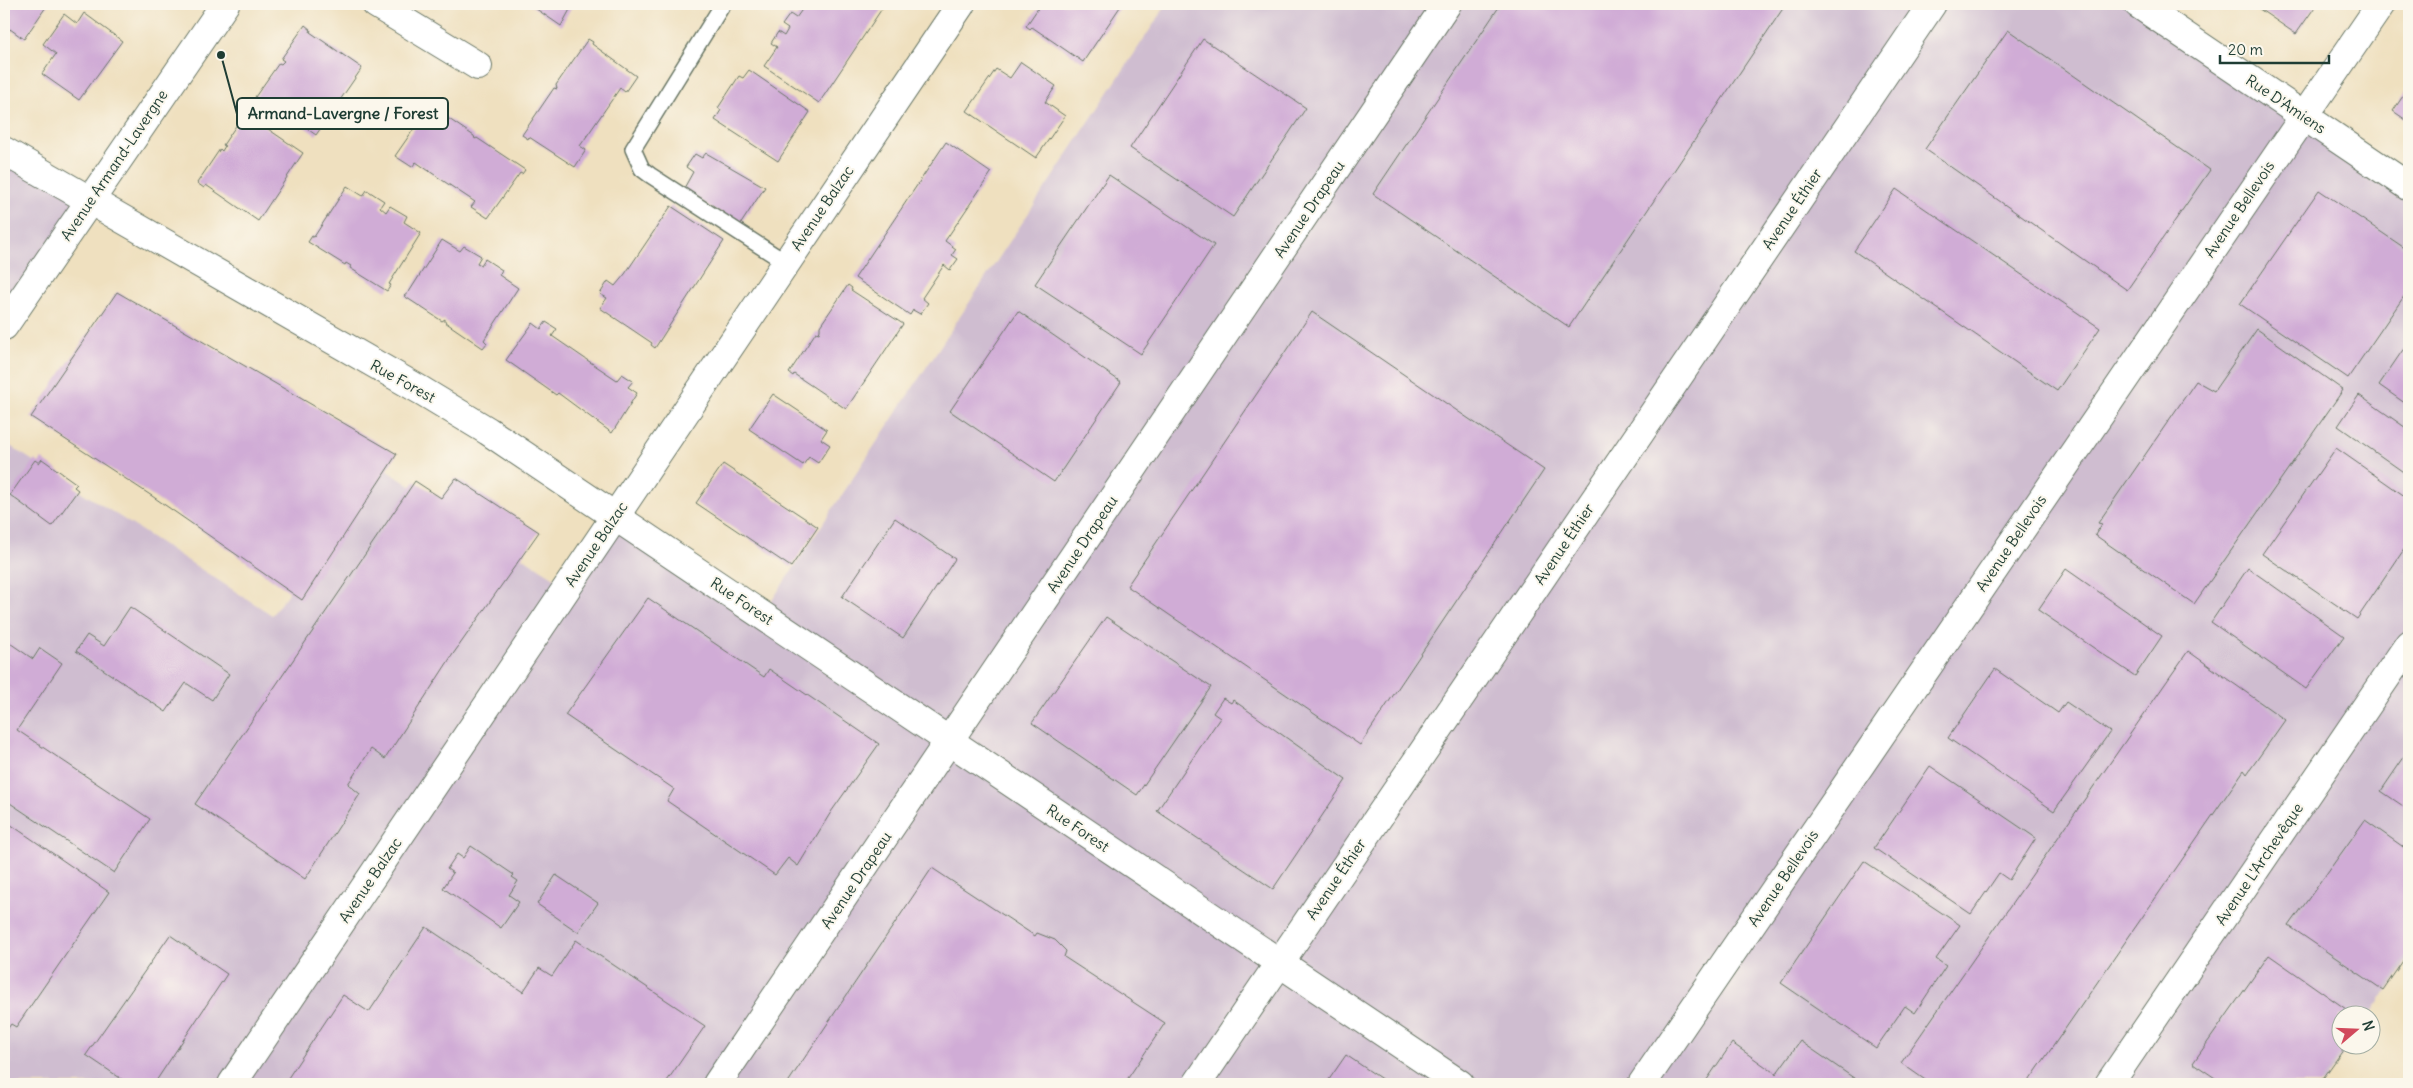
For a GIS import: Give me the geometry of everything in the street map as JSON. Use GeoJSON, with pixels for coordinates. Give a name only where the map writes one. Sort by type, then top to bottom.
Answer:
{"type":"FeatureCollection","features":[{"type":"Feature","properties":{"kind":"street","name":"Avenue Armand-Lavergne"},"geometry":{"type":"LineString","coordinates":[[4,326],[225,4]]}},
{"type":"Feature","properties":{"kind":"street"},"geometry":{"type":"LineString","coordinates":[[376,4],[478,66]]}},
{"type":"Feature","properties":{"kind":"street","name":"Avenue Balzac"},"geometry":{"type":"LineString","coordinates":[[232,1084],[785,262],[961,4]]}},
{"type":"Feature","properties":{"kind":"street","name":"Avenue Drapeau"},"geometry":{"type":"LineString","coordinates":[[717,1084],[1447,4]]}},
{"type":"Feature","properties":{"kind":"street","name":"Avenue Éthier"},"geometry":{"type":"LineString","coordinates":[[1197,1084],[1932,4]]}},
{"type":"Feature","properties":{"kind":"street","name":"Rue D'Amiens"},"geometry":{"type":"LineString","coordinates":[[2138,4],[2409,187]]}},
{"type":"Feature","properties":{"kind":"street","name":"Avenue Bellevois"},"geometry":{"type":"LineString","coordinates":[[1642,1084],[2381,4]]}},
{"type":"Feature","properties":{"kind":"street","name":"Rue Forest"},"geometry":{"type":"LineString","coordinates":[[4,151],[88,201],[422,390],[488,431],[1460,1084]]}},
{"type":"Feature","properties":{"kind":"street","name":"Avenue L'Archevêque"},"geometry":{"type":"LineString","coordinates":[[2109,1084],[2409,644]]}},
{"type":"Feature","properties":{"kind":"lane"},"geometry":{"type":"LineString","coordinates":[[723,4],[633,149],[642,168],[650,175],[785,262]]}},
{"type":"Feature","properties":{"kind":"shaded area"},"geometry":{"type":"Polygon","coordinates":[[[1167,4],[2138,4],[2409,187],[2409,958],[2376,1006],[2330,1006],[2330,1056],[2342,1056],[2323,1084],[4,1084],[4,442],[272,615],[381,467],[567,586],[614,516],[763,614],[1167,4]]]}},
{"type":"Feature","properties":{"kind":"shaded area"},"geometry":{"type":"Polygon","coordinates":[[[4,151],[88,201],[4,326],[4,151]]]}},
{"type":"Feature","properties":{"kind":"building"},"geometry":{"type":"Polygon","coordinates":[[[4,4],[48,4],[24,39],[10,29],[4,38],[4,4]]]}},
{"type":"Feature","properties":{"kind":"building"},"geometry":{"type":"Polygon","coordinates":[[[529,4],[573,4],[561,26],[529,4]]]}},
{"type":"Feature","properties":{"kind":"building"},"geometry":{"type":"Polygon","coordinates":[[[806,4],[885,4],[819,103],[764,66],[777,47],[771,43],[778,32],[784,36],[788,29],[782,25],[790,14],[796,18],[806,4]]]}},
{"type":"Feature","properties":{"kind":"building"},"geometry":{"type":"Polygon","coordinates":[[[1041,4],[1122,4],[1083,62],[1032,27],[1030,29],[1026,26],[1041,4]]]}},
{"type":"Feature","properties":{"kind":"building"},"geometry":{"type":"Polygon","coordinates":[[[1501,4],[1786,4],[1569,327],[1373,194],[1501,4]]]}},
{"type":"Feature","properties":{"kind":"building"},"geometry":{"type":"Polygon","coordinates":[[[2252,4],[2317,4],[2296,34],[2252,4]]]}},
{"type":"Feature","properties":{"kind":"building"},"geometry":{"type":"Polygon","coordinates":[[[84,13],[122,41],[79,100],[42,74],[56,54],[43,44],[64,14],[77,24],[84,13]]]}},
{"type":"Feature","properties":{"kind":"building"},"geometry":{"type":"Polygon","coordinates":[[[305,25],[311,30],[310,32],[362,68],[316,135],[265,99],[263,102],[255,97],[279,63],[281,64],[284,61],[281,59],[305,25]]]}},
{"type":"Feature","properties":{"kind":"building"},"geometry":{"type":"Polygon","coordinates":[[[2008,30],[2210,170],[2127,290],[1925,149],[2008,30]]]}},
{"type":"Feature","properties":{"kind":"building"},"geometry":{"type":"Polygon","coordinates":[[[588,39],[593,42],[592,44],[636,76],[625,92],[620,88],[580,146],[586,150],[575,167],[529,137],[528,139],[522,135],[554,88],[557,89],[556,85],[588,39]]]}},
{"type":"Feature","properties":{"kind":"building"},"geometry":{"type":"Polygon","coordinates":[[[1203,39],[1306,108],[1233,217],[1130,148],[1203,39]]]}},
{"type":"Feature","properties":{"kind":"building"},"geometry":{"type":"Polygon","coordinates":[[[1021,62],[1056,86],[1045,102],[1065,116],[1036,158],[967,111],[996,69],[1010,78],[1021,62]]]}},
{"type":"Feature","properties":{"kind":"building"},"geometry":{"type":"Polygon","coordinates":[[[749,70],[810,112],[778,161],[715,120],[721,110],[718,108],[739,76],[743,78],[749,70]]]}},
{"type":"Feature","properties":{"kind":"building"},"geometry":{"type":"Polygon","coordinates":[[[2409,87],[2409,122],[2393,111],[2409,87]]]}},
{"type":"Feature","properties":{"kind":"building"},"geometry":{"type":"Polygon","coordinates":[[[427,104],[474,136],[475,139],[477,138],[525,170],[522,174],[520,173],[488,218],[471,207],[475,202],[416,162],[412,167],[395,156],[427,110],[424,108],[427,104]]]}},
{"type":"Feature","properties":{"kind":"building"},"geometry":{"type":"Polygon","coordinates":[[[246,111],[253,116],[252,118],[303,153],[258,221],[206,185],[204,188],[197,183],[220,149],[222,151],[225,146],[223,145],[246,111]]]}},
{"type":"Feature","properties":{"kind":"building"},"geometry":{"type":"Polygon","coordinates":[[[946,142],[991,173],[945,241],[956,249],[952,255],[958,259],[950,270],[944,265],[922,298],[928,303],[920,314],[913,310],[910,315],[855,278],[946,142]]]}},
{"type":"Feature","properties":{"kind":"building"},"geometry":{"type":"Polygon","coordinates":[[[706,153],[765,187],[740,225],[683,190],[693,172],[686,167],[695,154],[702,158],[706,153]]]}},
{"type":"Feature","properties":{"kind":"building"},"geometry":{"type":"Polygon","coordinates":[[[1109,175],[1214,245],[1141,354],[1035,284],[1109,175]]]}},
{"type":"Feature","properties":{"kind":"building"},"geometry":{"type":"Polygon","coordinates":[[[347,186],[363,196],[367,190],[384,201],[380,207],[386,212],[390,206],[407,216],[404,222],[421,233],[389,284],[391,285],[387,291],[350,268],[351,266],[346,263],[345,265],[308,242],[312,236],[314,237],[347,186]]]}},
{"type":"Feature","properties":{"kind":"building"},"geometry":{"type":"Polygon","coordinates":[[[1896,189],[2100,328],[2057,391],[1854,251],[1896,189]]]}},
{"type":"Feature","properties":{"kind":"building"},"geometry":{"type":"Polygon","coordinates":[[[2319,190],[2409,251],[2409,289],[2348,378],[2240,304],[2319,190]]]}},
{"type":"Feature","properties":{"kind":"building"},"geometry":{"type":"Polygon","coordinates":[[[671,206],[724,241],[655,348],[651,345],[652,343],[600,308],[607,298],[600,294],[608,281],[615,286],[625,274],[671,206]]]}},
{"type":"Feature","properties":{"kind":"building"},"geometry":{"type":"Polygon","coordinates":[[[442,240],[460,251],[464,246],[481,256],[477,263],[481,265],[485,259],[502,270],[499,275],[518,288],[484,340],[487,343],[483,348],[445,322],[445,319],[442,321],[404,296],[409,292],[442,240]]]}},
{"type":"Feature","properties":{"kind":"building"},"geometry":{"type":"Polygon","coordinates":[[[848,285],[852,288],[851,290],[903,324],[846,409],[794,374],[793,376],[789,373],[816,332],[819,333],[820,326],[848,285]]]}},
{"type":"Feature","properties":{"kind":"building"},"geometry":{"type":"Polygon","coordinates":[[[117,292],[397,454],[302,600],[152,496],[31,417],[117,292]]]}},
{"type":"Feature","properties":{"kind":"building"},"geometry":{"type":"Polygon","coordinates":[[[1018,311],[1121,382],[1054,482],[950,411],[1018,311]]]}},
{"type":"Feature","properties":{"kind":"building"},"geometry":{"type":"Polygon","coordinates":[[[1312,312],[1544,470],[1360,745],[1127,586],[1312,312]]]}},
{"type":"Feature","properties":{"kind":"building"},"geometry":{"type":"Polygon","coordinates":[[[546,322],[557,329],[552,336],[584,358],[617,380],[622,374],[633,381],[628,387],[637,393],[612,433],[558,393],[556,395],[506,360],[533,323],[541,329],[546,322]]]}},
{"type":"Feature","properties":{"kind":"building"},"geometry":{"type":"Polygon","coordinates":[[[2257,329],[2343,390],[2194,604],[2095,535],[2102,524],[2098,523],[2196,381],[2214,391],[2257,329]]]}},
{"type":"Feature","properties":{"kind":"building"},"geometry":{"type":"Polygon","coordinates":[[[2409,341],[2409,406],[2379,385],[2409,341]]]}},
{"type":"Feature","properties":{"kind":"building"},"geometry":{"type":"Polygon","coordinates":[[[773,394],[827,430],[821,439],[830,445],[818,463],[809,457],[803,465],[749,429],[773,394]]]}},
{"type":"Feature","properties":{"kind":"building"},"geometry":{"type":"Polygon","coordinates":[[[2359,395],[2409,430],[2409,476],[2338,426],[2359,395]]]}},
{"type":"Feature","properties":{"kind":"building"},"geometry":{"type":"Polygon","coordinates":[[[2336,448],[2409,499],[2409,542],[2357,619],[2262,554],[2336,448]]]}},
{"type":"Feature","properties":{"kind":"building"},"geometry":{"type":"Polygon","coordinates":[[[42,459],[77,484],[74,487],[78,490],[52,526],[10,495],[35,460],[39,463],[42,459]]]}},
{"type":"Feature","properties":{"kind":"building"},"geometry":{"type":"Polygon","coordinates":[[[723,464],[818,527],[791,567],[696,503],[723,464]]]}},
{"type":"Feature","properties":{"kind":"building"},"geometry":{"type":"Polygon","coordinates":[[[456,478],[539,532],[451,657],[385,759],[371,749],[348,784],[360,794],[305,879],[195,804],[415,481],[441,498],[456,478]]]}},
{"type":"Feature","properties":{"kind":"building"},"geometry":{"type":"Polygon","coordinates":[[[895,518],[955,559],[903,638],[842,597],[895,518]]]}},
{"type":"Feature","properties":{"kind":"building"},"geometry":{"type":"Polygon","coordinates":[[[2248,568],[2344,636],[2306,689],[2211,622],[2248,568]]]}},
{"type":"Feature","properties":{"kind":"building"},"geometry":{"type":"Polygon","coordinates":[[[2066,569],[2162,636],[2135,676],[2038,610],[2066,569]]]}},
{"type":"Feature","properties":{"kind":"building"},"geometry":{"type":"Polygon","coordinates":[[[648,598],[764,677],[769,669],[879,744],[831,812],[798,866],[788,858],[775,875],[667,801],[674,789],[565,715],[648,598]]]}},
{"type":"Feature","properties":{"kind":"building"},"geometry":{"type":"Polygon","coordinates":[[[130,607],[229,674],[212,700],[186,683],[166,712],[76,651],[87,635],[104,646],[130,607]]]}},
{"type":"Feature","properties":{"kind":"building"},"geometry":{"type":"Polygon","coordinates":[[[1106,617],[1211,687],[1137,795],[1032,723],[1106,617]]]}},
{"type":"Feature","properties":{"kind":"building"},"geometry":{"type":"Polygon","coordinates":[[[4,639],[33,659],[40,648],[62,663],[17,730],[150,819],[114,873],[4,799],[4,639]]]}},
{"type":"Feature","properties":{"kind":"building"},"geometry":{"type":"Polygon","coordinates":[[[2188,651],[2285,720],[2247,774],[2244,770],[2027,1084],[1931,1084],[1901,1063],[2188,651]]]}},
{"type":"Feature","properties":{"kind":"building"},"geometry":{"type":"Polygon","coordinates":[[[1995,669],[2058,713],[2066,702],[2110,732],[2054,811],[1948,738],[1995,669]]]}},
{"type":"Feature","properties":{"kind":"building"},"geometry":{"type":"Polygon","coordinates":[[[1223,698],[1231,703],[1233,700],[1346,780],[1273,889],[1157,811],[1220,718],[1213,713],[1223,698]]]}},
{"type":"Feature","properties":{"kind":"building"},"geometry":{"type":"Polygon","coordinates":[[[2409,750],[2409,810],[2381,791],[2409,750]]]}},
{"type":"Feature","properties":{"kind":"building"},"geometry":{"type":"Polygon","coordinates":[[[1930,766],[2036,838],[2009,880],[1999,873],[1971,914],[1874,848],[1930,766]]]}},
{"type":"Feature","properties":{"kind":"building"},"geometry":{"type":"Polygon","coordinates":[[[4,820],[109,892],[16,1027],[11,1024],[4,1034],[4,820]]]}},
{"type":"Feature","properties":{"kind":"building"},"geometry":{"type":"Polygon","coordinates":[[[2365,820],[2409,851],[2409,952],[2383,990],[2289,926],[2365,820]]]}},
{"type":"Feature","properties":{"kind":"building"},"geometry":{"type":"Polygon","coordinates":[[[471,846],[514,875],[512,877],[518,881],[509,895],[519,902],[501,928],[443,888],[453,873],[447,869],[457,854],[463,858],[471,846]]]}},
{"type":"Feature","properties":{"kind":"building"},"geometry":{"type":"Polygon","coordinates":[[[1864,861],[1960,925],[1936,959],[1946,966],[1915,1013],[1905,1006],[1876,1048],[1781,983],[1864,861]]]}},
{"type":"Feature","properties":{"kind":"building"},"geometry":{"type":"Polygon","coordinates":[[[932,868],[1035,936],[1037,933],[1055,940],[1066,951],[1064,957],[1165,1023],[1124,1084],[787,1084],[932,868]]]}},
{"type":"Feature","properties":{"kind":"building"},"geometry":{"type":"Polygon","coordinates":[[[556,875],[598,903],[578,932],[537,904],[556,875]]]}},
{"type":"Feature","properties":{"kind":"building"},"geometry":{"type":"Polygon","coordinates":[[[426,927],[523,992],[539,968],[552,976],[576,940],[705,1026],[665,1084],[284,1084],[343,995],[369,1012],[426,927]]]}},
{"type":"Feature","properties":{"kind":"building"},"geometry":{"type":"Polygon","coordinates":[[[170,935],[227,974],[154,1084],[129,1084],[86,1055],[170,935]]]}},
{"type":"Feature","properties":{"kind":"building"},"geometry":{"type":"Polygon","coordinates":[[[2269,955],[2342,1006],[2330,1006],[2330,1056],[2339,1056],[2319,1084],[2224,1084],[2193,1063],[2269,955]]]}},
{"type":"Feature","properties":{"kind":"building"},"geometry":{"type":"Polygon","coordinates":[[[1800,1041],[1861,1083],[1704,1084],[1732,1043],[1776,1074],[1800,1041]]]}},
{"type":"Feature","properties":{"kind":"building"},"geometry":{"type":"Polygon","coordinates":[[[1346,1055],[1389,1084],[1326,1084],[1346,1055]]]}},
{"type":"Feature","properties":{"kind":"place","name":"Armand-Lavergne / Forest"},"geometry":{"type":"Point","coordinates":[221,55]}}]}
